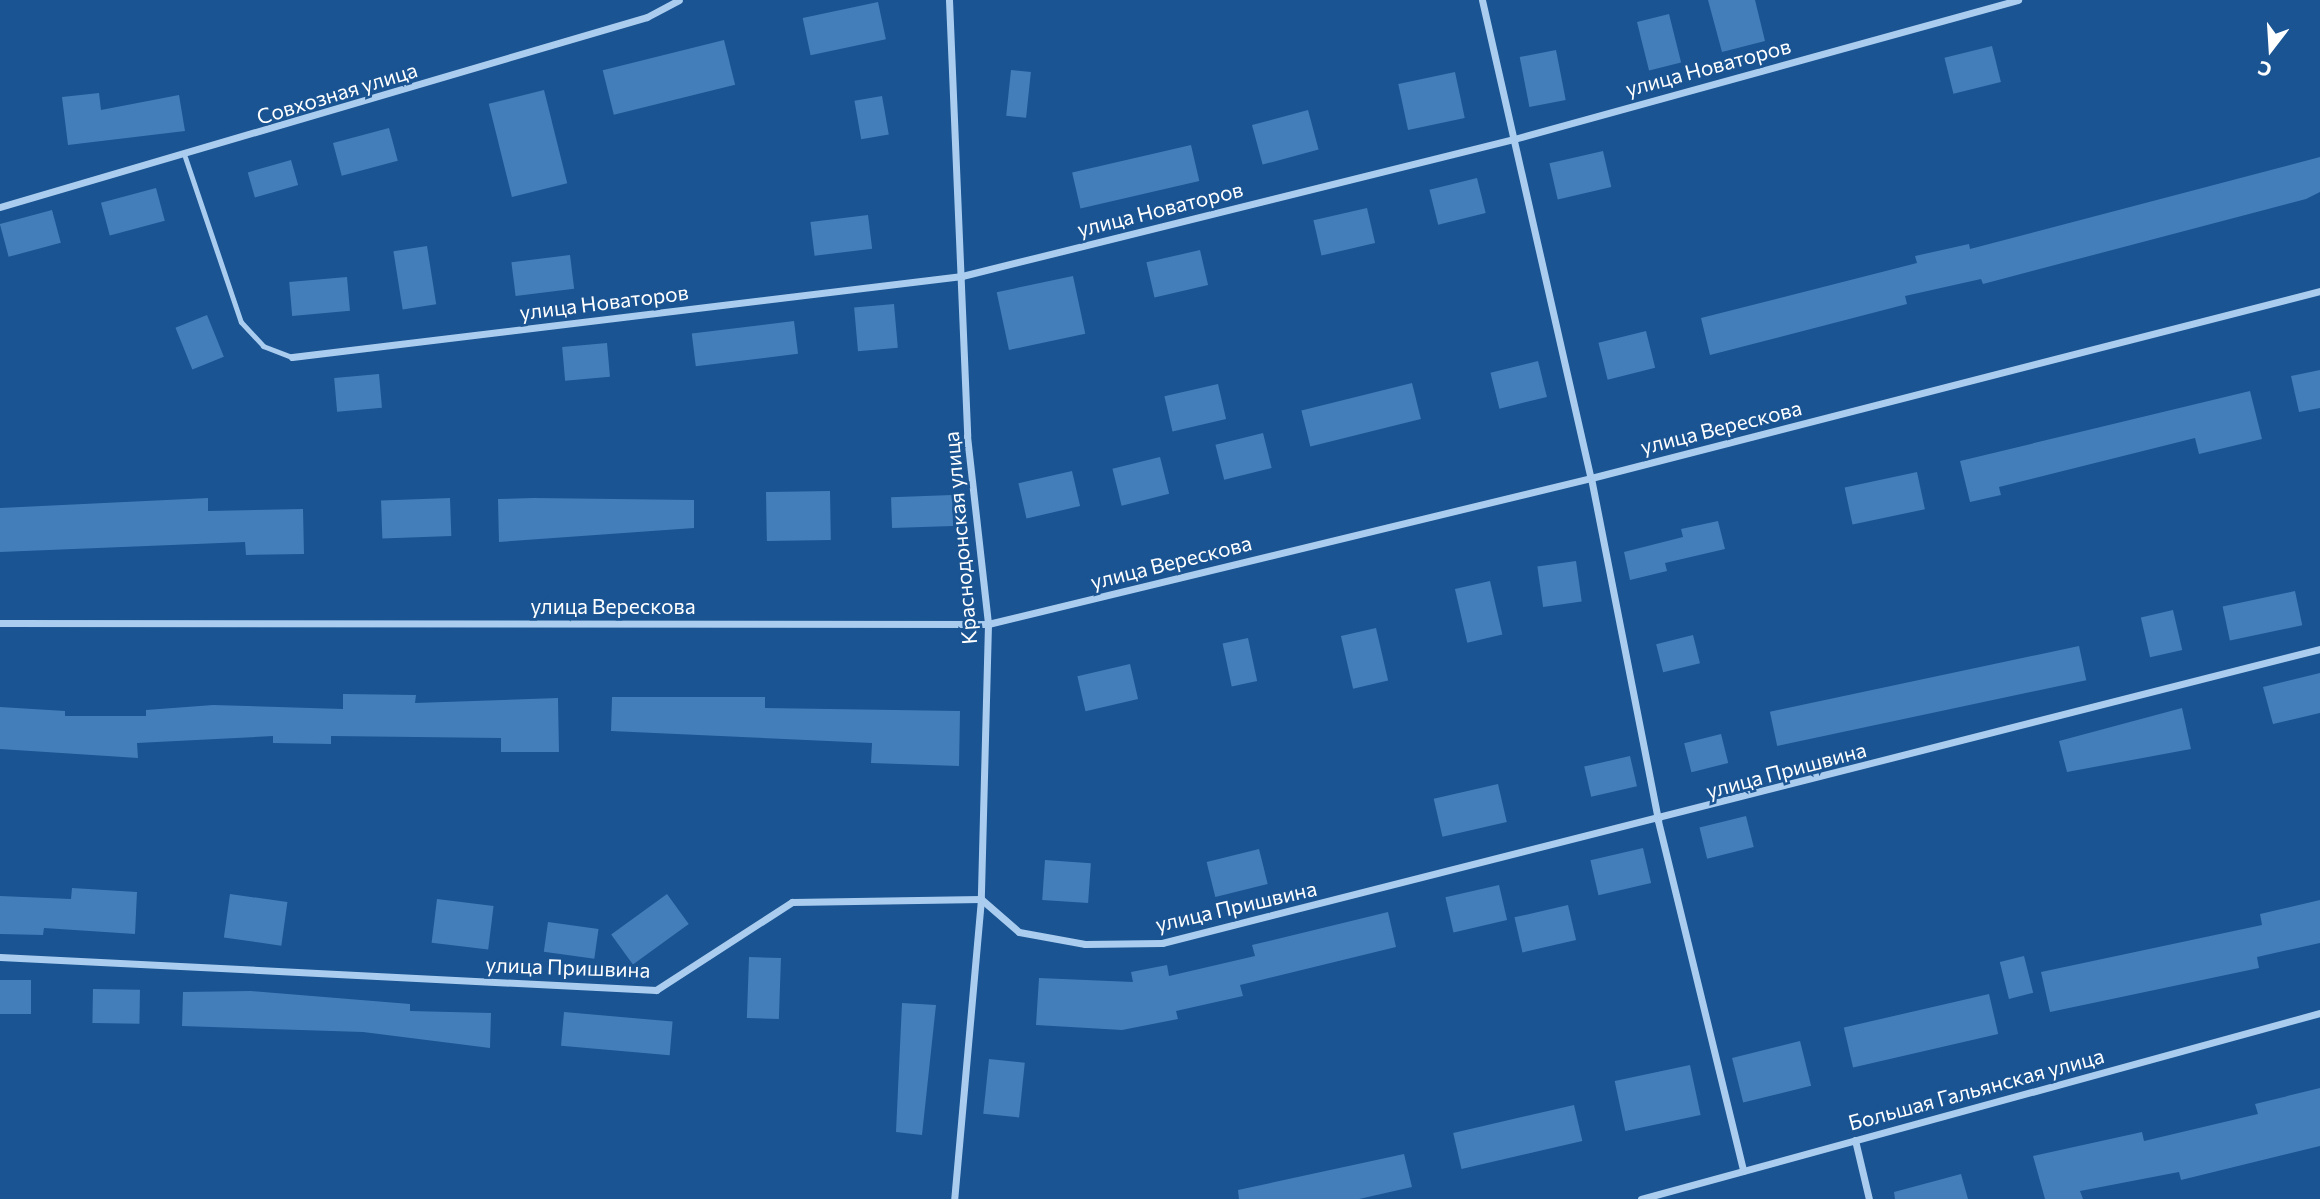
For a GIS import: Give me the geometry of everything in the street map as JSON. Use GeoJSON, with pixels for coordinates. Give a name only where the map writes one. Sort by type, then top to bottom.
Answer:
{"type":"FeatureCollection","features":[{"type":"Feature","properties":{"kind":"street","name":"Совхозная улица"},"geometry":{"type":"LineString","coordinates":[[0,207],[185,157],[646,17],[679,0]]}},
{"type":"Feature","properties":{"kind":"street","name":"Краснодонская улица"},"geometry":{"type":"LineString","coordinates":[[949,0],[967,436],[988,624],[981,899],[954,1199]]}},
{"type":"Feature","properties":{"kind":"street"},"geometry":{"type":"LineString","coordinates":[[1482,0],[1591,478],[1658,821],[1743,1171]]}},
{"type":"Feature","properties":{"kind":"street","name":"улица Новаторов"},"geometry":{"type":"LineString","coordinates":[[292,357],[962,276],[1514,139],[2018,0]]}},
{"type":"Feature","properties":{"kind":"street","name":"улица Верескова"},"geometry":{"type":"LineString","coordinates":[[0,623],[988,624],[1591,478],[2320,291]]}},
{"type":"Feature","properties":{"kind":"street","name":"улица Пришвина"},"geometry":{"type":"LineString","coordinates":[[0,957],[656,990],[792,902],[981,899],[1019,932],[1085,944],[1162,943],[1658,821],[2320,649]]}},
{"type":"Feature","properties":{"kind":"street","name":"Большая Гальянская улица"},"geometry":{"type":"LineString","coordinates":[[1641,1199],[2320,1013]]}},
{"type":"Feature","properties":{"kind":"street"},"geometry":{"type":"LineString","coordinates":[[1855,1140],[1869,1199]]}},
{"type":"Feature","properties":{"kind":"lane"},"geometry":{"type":"LineString","coordinates":[[185,157],[241,322],[263,346],[292,357]]}},
{"type":"Feature","properties":{"kind":"building"},"geometry":{"type":"Polygon","coordinates":[[[1708,0],[1755,0],[1765,41],[1722,52],[1708,0]]]}},
{"type":"Feature","properties":{"kind":"building"},"geometry":{"type":"Polygon","coordinates":[[[878,2],[886,39],[811,55],[803,18],[878,2]]]}},
{"type":"Feature","properties":{"kind":"building"},"geometry":{"type":"Polygon","coordinates":[[[1669,14],[1681,63],[1649,70],[1637,22],[1669,14]]]}},
{"type":"Feature","properties":{"kind":"building"},"geometry":{"type":"Polygon","coordinates":[[[724,40],[735,85],[614,115],[603,70],[724,40]]]}},
{"type":"Feature","properties":{"kind":"building"},"geometry":{"type":"Polygon","coordinates":[[[1992,46],[2001,82],[1953,94],[1944,58],[1992,46]]]}},
{"type":"Feature","properties":{"kind":"building"},"geometry":{"type":"Polygon","coordinates":[[[1556,50],[1566,100],[1529,107],[1520,57],[1556,50]]]}},
{"type":"Feature","properties":{"kind":"building"},"geometry":{"type":"Polygon","coordinates":[[[1011,70],[1031,72],[1026,118],[1006,116],[1011,70]]]}},
{"type":"Feature","properties":{"kind":"building"},"geometry":{"type":"Polygon","coordinates":[[[1455,72],[1465,118],[1408,130],[1398,84],[1455,72]]]}},
{"type":"Feature","properties":{"kind":"building"},"geometry":{"type":"Polygon","coordinates":[[[544,90],[567,183],[512,197],[489,104],[544,90]]]}},
{"type":"Feature","properties":{"kind":"building"},"geometry":{"type":"Polygon","coordinates":[[[99,93],[101,110],[179,95],[185,131],[68,145],[62,97],[99,93]]]}},
{"type":"Feature","properties":{"kind":"building"},"geometry":{"type":"Polygon","coordinates":[[[882,96],[889,134],[861,139],[854,101],[882,96]]]}},
{"type":"Feature","properties":{"kind":"building"},"geometry":{"type":"Polygon","coordinates":[[[1308,110],[1319,150],[1263,165],[1252,125],[1308,110]]]}},
{"type":"Feature","properties":{"kind":"building"},"geometry":{"type":"Polygon","coordinates":[[[389,128],[398,161],[342,176],[333,143],[389,128]]]}},
{"type":"Feature","properties":{"kind":"building"},"geometry":{"type":"Polygon","coordinates":[[[1191,145],[1199,181],[1080,208],[1072,172],[1191,145]]]}},
{"type":"Feature","properties":{"kind":"building"},"geometry":{"type":"Polygon","coordinates":[[[1603,151],[1611,187],[1558,199],[1549,163],[1603,151]]]}},
{"type":"Feature","properties":{"kind":"building"},"geometry":{"type":"Polygon","coordinates":[[[2320,157],[2320,192],[2306,199],[1983,284],[1981,279],[1905,296],[1907,304],[1710,355],[1701,318],[1917,263],[1915,256],[1969,244],[1970,249],[2320,157]]]}},
{"type":"Feature","properties":{"kind":"building"},"geometry":{"type":"Polygon","coordinates":[[[291,160],[298,185],[255,197],[248,172],[291,160]]]}},
{"type":"Feature","properties":{"kind":"building"},"geometry":{"type":"Polygon","coordinates":[[[1477,178],[1486,213],[1438,225],[1429,190],[1477,178]]]}},
{"type":"Feature","properties":{"kind":"building"},"geometry":{"type":"Polygon","coordinates":[[[156,188],[165,221],[110,236],[101,203],[156,188]]]}},
{"type":"Feature","properties":{"kind":"building"},"geometry":{"type":"Polygon","coordinates":[[[1367,208],[1375,243],[1322,255],[1313,220],[1367,208]]]}},
{"type":"Feature","properties":{"kind":"building"},"geometry":{"type":"Polygon","coordinates":[[[52,210],[61,243],[9,257],[0,224],[52,210]]]}},
{"type":"Feature","properties":{"kind":"building"},"geometry":{"type":"Polygon","coordinates":[[[868,215],[872,249],[815,256],[810,222],[868,215]]]}},
{"type":"Feature","properties":{"kind":"building"},"geometry":{"type":"Polygon","coordinates":[[[427,246],[436,304],[403,310],[393,251],[427,246]]]}},
{"type":"Feature","properties":{"kind":"building"},"geometry":{"type":"Polygon","coordinates":[[[1200,250],[1208,285],[1155,297],[1146,262],[1200,250]]]}},
{"type":"Feature","properties":{"kind":"building"},"geometry":{"type":"Polygon","coordinates":[[[570,255],[574,289],[516,296],[511,262],[570,255]]]}},
{"type":"Feature","properties":{"kind":"building"},"geometry":{"type":"Polygon","coordinates":[[[1073,276],[1085,334],[1009,350],[997,292],[1073,276]]]}},
{"type":"Feature","properties":{"kind":"building"},"geometry":{"type":"Polygon","coordinates":[[[347,277],[350,311],[292,316],[289,282],[347,277]]]}},
{"type":"Feature","properties":{"kind":"building"},"geometry":{"type":"Polygon","coordinates":[[[894,304],[898,348],[858,351],[854,307],[894,304]]]}},
{"type":"Feature","properties":{"kind":"building"},"geometry":{"type":"Polygon","coordinates":[[[207,315],[224,357],[192,369],[175,328],[207,315]]]}},
{"type":"Feature","properties":{"kind":"building"},"geometry":{"type":"Polygon","coordinates":[[[794,321],[798,354],[696,366],[692,334],[794,321]]]}},
{"type":"Feature","properties":{"kind":"building"},"geometry":{"type":"Polygon","coordinates":[[[1646,331],[1655,368],[1608,380],[1598,343],[1646,331]]]}},
{"type":"Feature","properties":{"kind":"building"},"geometry":{"type":"Polygon","coordinates":[[[607,343],[610,377],[565,381],[562,347],[607,343]]]}},
{"type":"Feature","properties":{"kind":"building"},"geometry":{"type":"Polygon","coordinates":[[[1538,361],[1547,397],[1499,409],[1490,373],[1538,361]]]}},
{"type":"Feature","properties":{"kind":"building"},"geometry":{"type":"Polygon","coordinates":[[[2320,370],[2320,408],[2299,412],[2291,376],[2320,370]]]}},
{"type":"Feature","properties":{"kind":"building"},"geometry":{"type":"Polygon","coordinates":[[[379,374],[382,408],[337,412],[334,378],[379,374]]]}},
{"type":"Feature","properties":{"kind":"building"},"geometry":{"type":"Polygon","coordinates":[[[1412,383],[1421,419],[1310,446],[1301,411],[1412,383]]]}},
{"type":"Feature","properties":{"kind":"building"},"geometry":{"type":"Polygon","coordinates":[[[1218,384],[1226,419],[1173,431],[1164,396],[1218,384]]]}},
{"type":"Feature","properties":{"kind":"building"},"geometry":{"type":"Polygon","coordinates":[[[2250,391],[2262,439],[2199,454],[2195,438],[1999,487],[2001,495],[1970,502],[1960,461],[2250,391]]]}},
{"type":"Feature","properties":{"kind":"building"},"geometry":{"type":"Polygon","coordinates":[[[1263,433],[1272,468],[1224,480],[1215,445],[1263,433]]]}},
{"type":"Feature","properties":{"kind":"building"},"geometry":{"type":"Polygon","coordinates":[[[1160,457],[1169,494],[1122,506],[1112,469],[1160,457]]]}},
{"type":"Feature","properties":{"kind":"building"},"geometry":{"type":"Polygon","coordinates":[[[1072,471],[1080,506],[1027,518],[1018,483],[1072,471]]]}},
{"type":"Feature","properties":{"kind":"building"},"geometry":{"type":"Polygon","coordinates":[[[1917,472],[1925,509],[1853,525],[1845,487],[1917,472]]]}},
{"type":"Feature","properties":{"kind":"building"},"geometry":{"type":"Polygon","coordinates":[[[830,491],[831,540],[767,541],[766,492],[830,491]]]}},
{"type":"Feature","properties":{"kind":"building"},"geometry":{"type":"Polygon","coordinates":[[[952,495],[953,526],[892,528],[891,497],[952,495]]]}},
{"type":"Feature","properties":{"kind":"building"},"geometry":{"type":"Polygon","coordinates":[[[208,498],[208,511],[303,509],[304,554],[246,555],[245,542],[0,552],[0,508],[208,498]]]}},
{"type":"Feature","properties":{"kind":"building"},"geometry":{"type":"Polygon","coordinates":[[[450,498],[451,536],[382,538],[381,500],[450,498]]]}},
{"type":"Feature","properties":{"kind":"building"},"geometry":{"type":"Polygon","coordinates":[[[498,499],[694,500],[694,528],[499,542],[498,499]]]}},
{"type":"Feature","properties":{"kind":"building"},"geometry":{"type":"Polygon","coordinates":[[[1718,521],[1725,549],[1665,563],[1667,571],[1630,580],[1624,552],[1683,537],[1681,529],[1718,521]]]}},
{"type":"Feature","properties":{"kind":"building"},"geometry":{"type":"Polygon","coordinates":[[[1576,561],[1582,602],[1543,607],[1537,566],[1576,561]]]}},
{"type":"Feature","properties":{"kind":"building"},"geometry":{"type":"Polygon","coordinates":[[[1490,581],[1502,635],[1467,643],[1455,589],[1490,581]]]}},
{"type":"Feature","properties":{"kind":"building"},"geometry":{"type":"Polygon","coordinates":[[[2295,591],[2302,625],[2230,641],[2223,606],[2295,591]]]}},
{"type":"Feature","properties":{"kind":"building"},"geometry":{"type":"Polygon","coordinates":[[[2173,610],[2182,650],[2150,657],[2141,617],[2173,610]]]}},
{"type":"Feature","properties":{"kind":"building"},"geometry":{"type":"Polygon","coordinates":[[[1376,628],[1388,681],[1353,689],[1341,636],[1376,628]]]}},
{"type":"Feature","properties":{"kind":"building"},"geometry":{"type":"Polygon","coordinates":[[[1693,635],[1700,663],[1663,672],[1656,644],[1693,635]]]}},
{"type":"Feature","properties":{"kind":"building"},"geometry":{"type":"Polygon","coordinates":[[[1248,638],[1257,681],[1232,686],[1223,643],[1248,638]]]}},
{"type":"Feature","properties":{"kind":"building"},"geometry":{"type":"Polygon","coordinates":[[[2079,646],[2086,680],[1777,746],[1770,712],[2079,646]]]}},
{"type":"Feature","properties":{"kind":"building"},"geometry":{"type":"Polygon","coordinates":[[[1130,664],[1138,699],[1085,711],[1077,676],[1130,664]]]}},
{"type":"Feature","properties":{"kind":"building"},"geometry":{"type":"Polygon","coordinates":[[[2320,673],[2320,713],[2273,724],[2263,687],[2320,673]]]}},
{"type":"Feature","properties":{"kind":"building"},"geometry":{"type":"Polygon","coordinates":[[[343,694],[416,695],[415,703],[558,698],[559,752],[501,752],[501,738],[331,736],[331,744],[273,743],[273,736],[137,743],[138,758],[0,749],[0,707],[65,711],[65,716],[146,716],[146,710],[213,705],[343,709],[343,694]]]}},
{"type":"Feature","properties":{"kind":"building"},"geometry":{"type":"Polygon","coordinates":[[[612,697],[765,697],[765,708],[960,711],[959,766],[871,763],[872,743],[611,731],[612,697]]]}},
{"type":"Feature","properties":{"kind":"building"},"geometry":{"type":"Polygon","coordinates":[[[2182,708],[2191,749],[2067,772],[2059,741],[2182,708]]]}},
{"type":"Feature","properties":{"kind":"building"},"geometry":{"type":"Polygon","coordinates":[[[1721,734],[1728,763],[1691,772],[1684,743],[1721,734]]]}},
{"type":"Feature","properties":{"kind":"building"},"geometry":{"type":"Polygon","coordinates":[[[1630,756],[1637,786],[1591,797],[1584,767],[1630,756]]]}},
{"type":"Feature","properties":{"kind":"building"},"geometry":{"type":"Polygon","coordinates":[[[1498,784],[1507,822],[1442,837],[1434,799],[1498,784]]]}},
{"type":"Feature","properties":{"kind":"building"},"geometry":{"type":"Polygon","coordinates":[[[1746,816],[1754,847],[1707,859],[1699,828],[1746,816]]]}},
{"type":"Feature","properties":{"kind":"building"},"geometry":{"type":"Polygon","coordinates":[[[1643,848],[1651,883],[1598,895],[1590,860],[1643,848]]]}},
{"type":"Feature","properties":{"kind":"building"},"geometry":{"type":"Polygon","coordinates":[[[1259,849],[1268,884],[1215,897],[1207,862],[1259,849]]]}},
{"type":"Feature","properties":{"kind":"building"},"geometry":{"type":"Polygon","coordinates":[[[1045,860],[1091,863],[1088,903],[1042,900],[1045,860]]]}},
{"type":"Feature","properties":{"kind":"building"},"geometry":{"type":"Polygon","coordinates":[[[1499,885],[1507,920],[1454,932],[1445,897],[1499,885]]]}},
{"type":"Feature","properties":{"kind":"building"},"geometry":{"type":"Polygon","coordinates":[[[72,888],[137,892],[135,934],[44,928],[43,935],[0,934],[0,896],[71,899],[72,888]]]}},
{"type":"Feature","properties":{"kind":"building"},"geometry":{"type":"Polygon","coordinates":[[[230,894],[287,902],[281,946],[224,938],[230,894]]]}},
{"type":"Feature","properties":{"kind":"building"},"geometry":{"type":"Polygon","coordinates":[[[667,894],[689,924],[633,964],[611,935],[667,894]]]}},
{"type":"Feature","properties":{"kind":"building"},"geometry":{"type":"Polygon","coordinates":[[[437,899],[494,906],[488,950],[432,943],[437,899]]]}},
{"type":"Feature","properties":{"kind":"building"},"geometry":{"type":"Polygon","coordinates":[[[2320,900],[2320,943],[2257,957],[2259,968],[2050,1012],[2041,972],[2262,925],[2260,914],[2320,900]]]}},
{"type":"Feature","properties":{"kind":"building"},"geometry":{"type":"Polygon","coordinates":[[[1568,905],[1576,940],[1523,952],[1514,917],[1568,905]]]}},
{"type":"Feature","properties":{"kind":"building"},"geometry":{"type":"Polygon","coordinates":[[[1388,912],[1396,947],[1240,985],[1243,996],[1176,1011],[1178,1019],[1122,1030],[1036,1025],[1039,978],[1133,982],[1131,972],[1167,965],[1169,976],[1255,956],[1252,945],[1388,912]]]}},
{"type":"Feature","properties":{"kind":"building"},"geometry":{"type":"Polygon","coordinates":[[[548,922],[599,929],[594,959],[544,952],[548,922]]]}},
{"type":"Feature","properties":{"kind":"building"},"geometry":{"type":"Polygon","coordinates":[[[2024,956],[2033,993],[2009,999],[2000,962],[2024,956]]]}},
{"type":"Feature","properties":{"kind":"building"},"geometry":{"type":"Polygon","coordinates":[[[749,957],[781,958],[779,1019],[747,1018],[749,957]]]}},
{"type":"Feature","properties":{"kind":"building"},"geometry":{"type":"Polygon","coordinates":[[[0,980],[31,980],[31,1014],[0,1014],[0,980]]]}},
{"type":"Feature","properties":{"kind":"building"},"geometry":{"type":"Polygon","coordinates":[[[93,989],[140,990],[139,1024],[92,1023],[93,989]]]}},
{"type":"Feature","properties":{"kind":"building"},"geometry":{"type":"Polygon","coordinates":[[[251,991],[410,1004],[410,1011],[491,1013],[490,1048],[363,1032],[182,1026],[183,992],[251,991]]]}},
{"type":"Feature","properties":{"kind":"building"},"geometry":{"type":"Polygon","coordinates":[[[1989,994],[1998,1034],[1853,1067],[1844,1028],[1989,994]]]}},
{"type":"Feature","properties":{"kind":"building"},"geometry":{"type":"Polygon","coordinates":[[[902,1003],[936,1005],[922,1135],[896,1132],[902,1003]]]}},
{"type":"Feature","properties":{"kind":"building"},"geometry":{"type":"Polygon","coordinates":[[[564,1012],[673,1021],[670,1055],[561,1046],[564,1012]]]}},
{"type":"Feature","properties":{"kind":"building"},"geometry":{"type":"Polygon","coordinates":[[[1800,1041],[1811,1086],[1743,1103],[1732,1058],[1800,1041]]]}},
{"type":"Feature","properties":{"kind":"building"},"geometry":{"type":"Polygon","coordinates":[[[989,1059],[1025,1063],[1019,1117],[983,1114],[989,1059]]]}},
{"type":"Feature","properties":{"kind":"building"},"geometry":{"type":"Polygon","coordinates":[[[1690,1065],[1701,1115],[1625,1131],[1615,1081],[1690,1065]]]}},
{"type":"Feature","properties":{"kind":"building"},"geometry":{"type":"Polygon","coordinates":[[[2320,1088],[2320,1146],[2181,1180],[2179,1172],[2080,1191],[2083,1199],[2045,1199],[2033,1156],[2142,1132],[2144,1141],[2258,1114],[2255,1104],[2320,1088]]]}},
{"type":"Feature","properties":{"kind":"building"},"geometry":{"type":"Polygon","coordinates":[[[1574,1105],[1582,1141],[1462,1169],[1453,1133],[1574,1105]]]}},
{"type":"Feature","properties":{"kind":"building"},"geometry":{"type":"Polygon","coordinates":[[[1404,1154],[1412,1187],[1359,1199],[1239,1199],[1238,1190],[1404,1154]]]}},
{"type":"Feature","properties":{"kind":"building"},"geometry":{"type":"Polygon","coordinates":[[[1961,1174],[1968,1199],[1895,1199],[1894,1192],[1961,1174]]]}}]}
